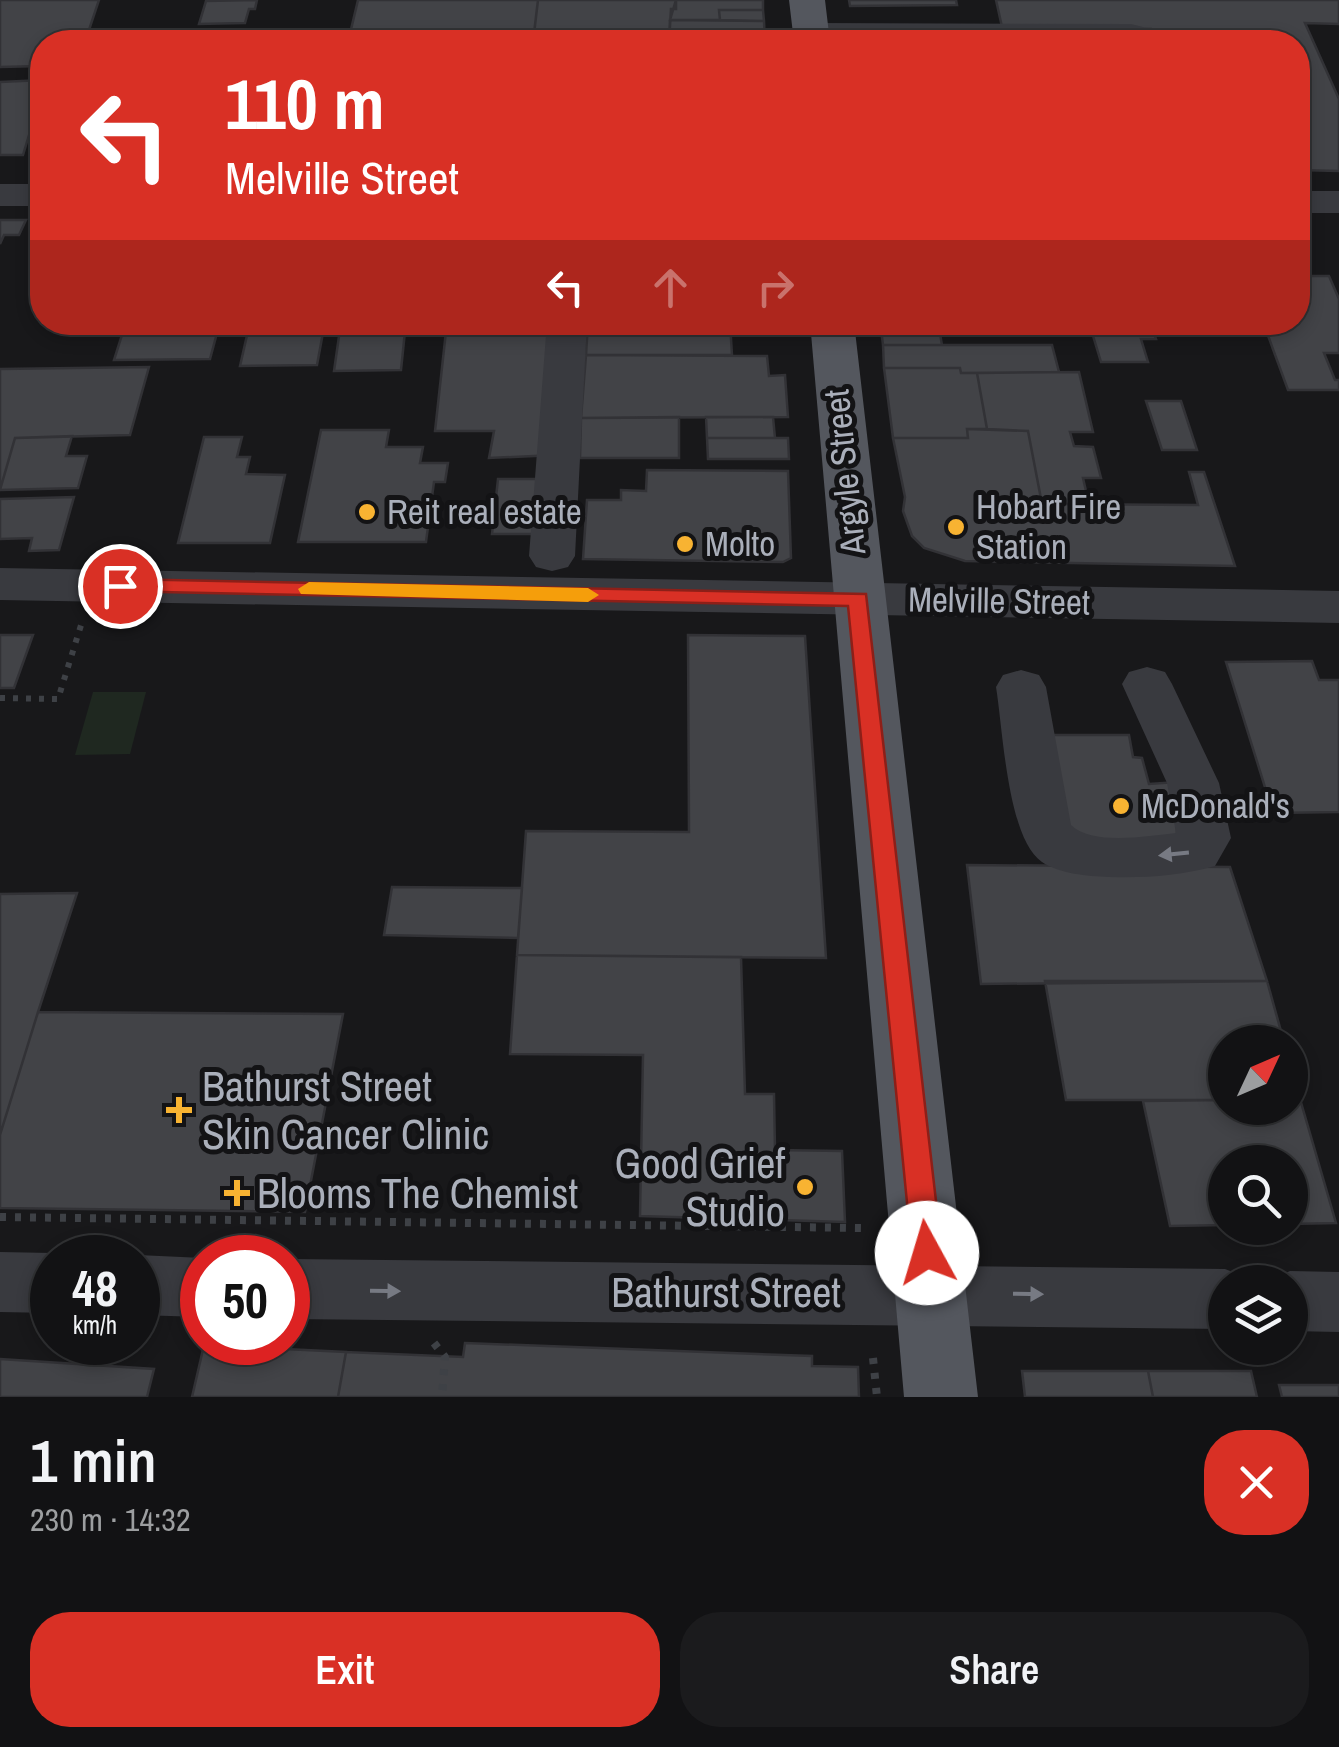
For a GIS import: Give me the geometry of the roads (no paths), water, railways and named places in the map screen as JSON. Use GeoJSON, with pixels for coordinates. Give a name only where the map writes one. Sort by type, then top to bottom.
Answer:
{"type":"FeatureCollection","features":[{"type":"Feature","properties":{"kind":"main road","name":"Argyle Street"},"geometry":{"type":"LineString","coordinates":[[833,335],[941,1397]]}},
{"type":"Feature","properties":{"kind":"street"},"geometry":{"type":"LineString","coordinates":[[968,0],[970,30]]}},
{"type":"Feature","properties":{"kind":"street"},"geometry":{"type":"LineString","coordinates":[[810,25],[899,30]]}},
{"type":"Feature","properties":{"kind":"street"},"geometry":{"type":"LineString","coordinates":[[0,195],[30,196]]}},
{"type":"Feature","properties":{"kind":"street"},"geometry":{"type":"LineString","coordinates":[[1310,202],[1339,202]]}},
{"type":"Feature","properties":{"kind":"street"},"geometry":{"type":"LineString","coordinates":[[552,556],[566,335]]}},
{"type":"Feature","properties":{"kind":"street","name":"Melville Street"},"geometry":{"type":"LineString","coordinates":[[0,584],[1339,607]]}},
{"type":"Feature","properties":{"kind":"street"},"geometry":{"type":"LineString","coordinates":[[1021,687],[1045,828],[1054,843],[1070,853],[1178,856],[1196,851],[1204,838],[1193,782],[1146,684]]}},
{"type":"Feature","properties":{"kind":"street"},"geometry":{"type":"LineString","coordinates":[[0,1282],[30,1283]]}},
{"type":"Feature","properties":{"kind":"street","name":"Bathurst Street"},"geometry":{"type":"LineString","coordinates":[[310,1289],[1208,1299]]}},
{"type":"Feature","properties":{"kind":"street"},"geometry":{"type":"LineString","coordinates":[[1308,1301],[1339,1302]]}},
{"type":"Feature","properties":{"kind":"place","name":"Reit real estate"},"geometry":{"type":"Point","coordinates":[367,512]}},
{"type":"Feature","properties":{"kind":"place","name":"Hobart Fire Station"},"geometry":{"type":"Point","coordinates":[956,527]}},
{"type":"Feature","properties":{"kind":"place","name":"Molto"},"geometry":{"type":"Point","coordinates":[685,544]}},
{"type":"Feature","properties":{"kind":"place","name":"McDonald's"},"geometry":{"type":"Point","coordinates":[1121,806]}},
{"type":"Feature","properties":{"kind":"place","name":"Bathurst Street Skin Cancer Clinic"},"geometry":{"type":"Point","coordinates":[179,1110]}},
{"type":"Feature","properties":{"kind":"place","name":"Good Grief Studio"},"geometry":{"type":"Point","coordinates":[805,1187]}},
{"type":"Feature","properties":{"kind":"place","name":"Blooms The Chemist"},"geometry":{"type":"Point","coordinates":[237,1193]}}]}
